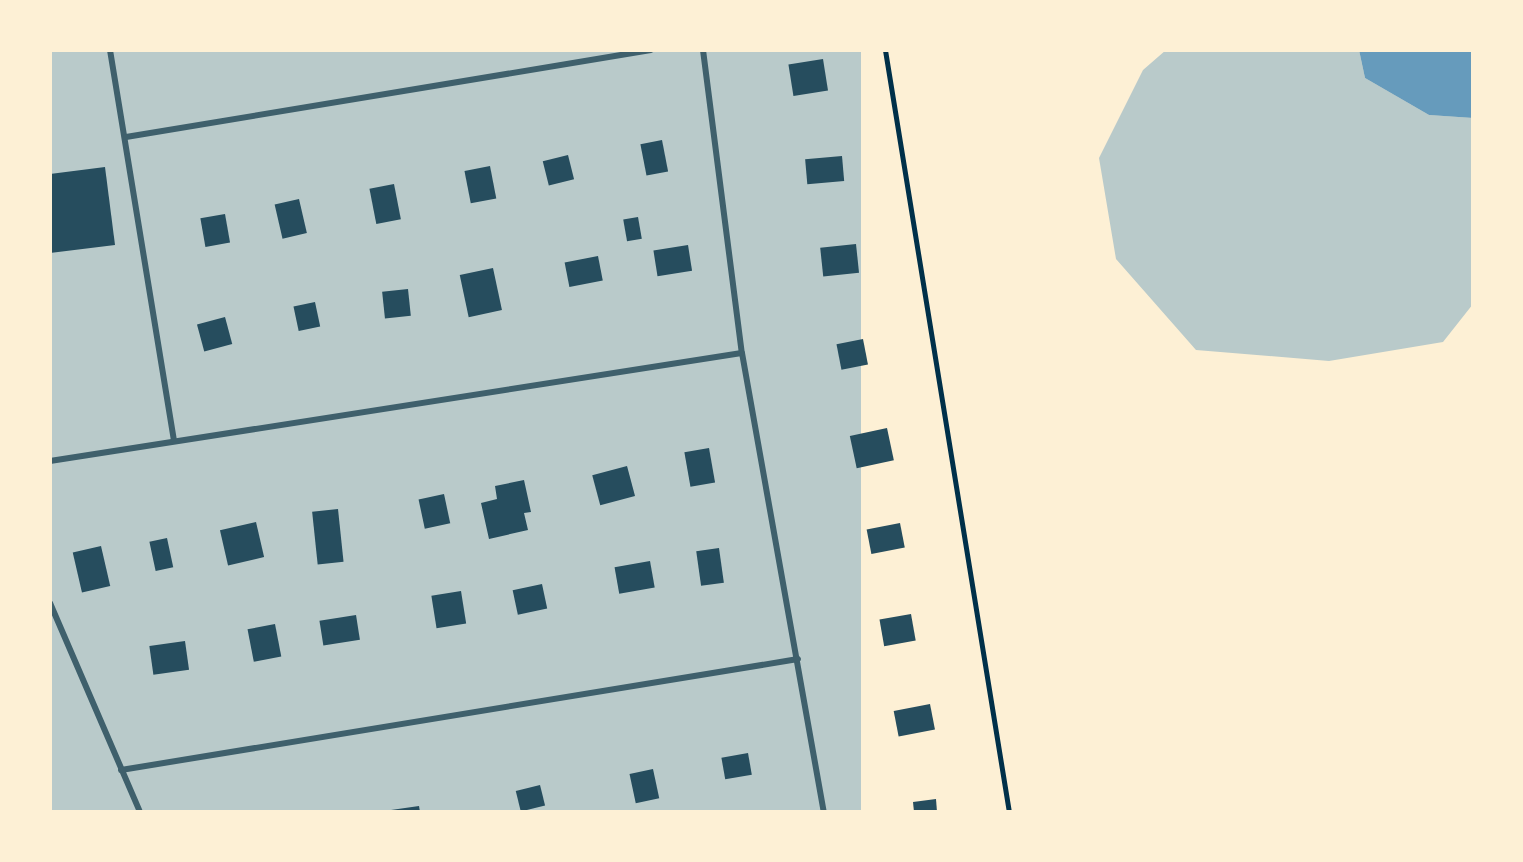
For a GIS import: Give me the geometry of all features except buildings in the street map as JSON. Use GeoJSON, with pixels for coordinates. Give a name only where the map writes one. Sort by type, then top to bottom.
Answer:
{"type":"FeatureCollection","features":[{"type":"Feature","properties":{"kind":"lane"},"geometry":{"type":"LineString","coordinates":[[110,50],[174,440]]}},
{"type":"Feature","properties":{"kind":"lane"},"geometry":{"type":"LineString","coordinates":[[126,137],[651,50]]}},
{"type":"Feature","properties":{"kind":"lane"},"geometry":{"type":"LineString","coordinates":[[703,50],[742,353],[824,812]]}},
{"type":"Feature","properties":{"kind":"lane"},"geometry":{"type":"LineString","coordinates":[[50,461],[742,353]]}},
{"type":"Feature","properties":{"kind":"lane"},"geometry":{"type":"LineString","coordinates":[[50,603],[140,812]]}},
{"type":"Feature","properties":{"kind":"lane"},"geometry":{"type":"LineString","coordinates":[[121,770],[798,659]]}},
{"type":"Feature","properties":{"kind":"path"},"geometry":{"type":"LineString","coordinates":[[885,50],[1009,812]]}},
{"type":"Feature","properties":{"kind":"shaded area"},"geometry":{"type":"Polygon","coordinates":[[[50,50],[861,50],[861,812],[50,812],[50,50]]]}},
{"type":"Feature","properties":{"kind":"shaded area"},"geometry":{"type":"Polygon","coordinates":[[[1166,50],[1359,50],[1365,78],[1429,115],[1473,118],[1473,304],[1443,342],[1329,361],[1196,350],[1116,259],[1099,158],[1143,70],[1166,50]]]}},
{"type":"Feature","properties":{"kind":"water"},"geometry":{"type":"Polygon","coordinates":[[[1359,50],[1473,50],[1473,118],[1429,115],[1365,78],[1359,50]]]}}]}
